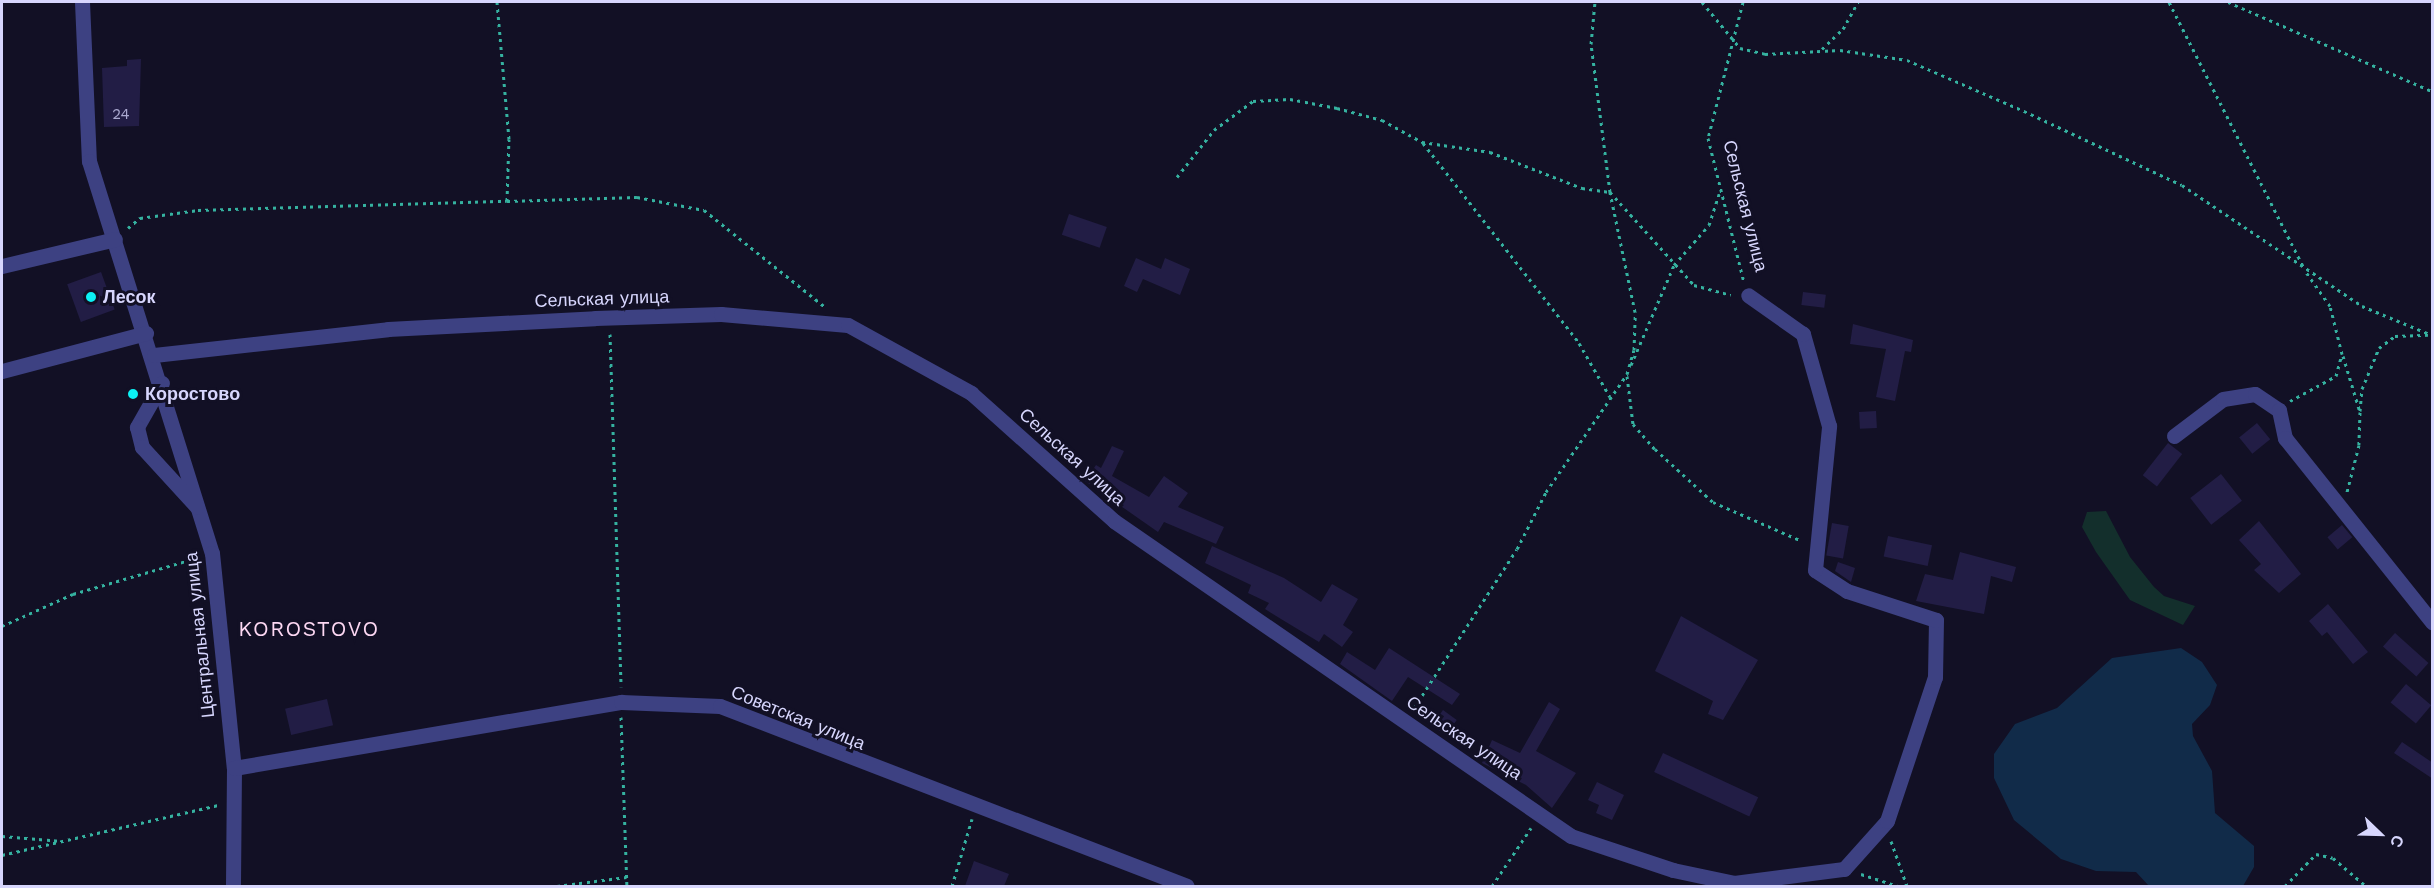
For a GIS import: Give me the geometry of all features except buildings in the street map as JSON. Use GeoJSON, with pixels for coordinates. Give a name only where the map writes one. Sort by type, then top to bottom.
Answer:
{"type":"FeatureCollection","features":[{"type":"Feature","properties":{"kind":"street","name":"Центральная улица"},"geometry":{"type":"LineString","coordinates":[[82,2],[88,161],[154,355],[212,553],[234,768],[233,886]]}},
{"type":"Feature","properties":{"kind":"street"},"geometry":{"type":"LineString","coordinates":[[2,266],[115,239]]}},
{"type":"Feature","properties":{"kind":"street","name":"Сельская улица"},"geometry":{"type":"LineString","coordinates":[[154,355],[388,329],[609,318],[721,315],[848,325],[971,393],[1114,521],[1571,836],[1673,870],[1734,883],[1793,883],[1844,869],[1887,821],[1935,676],[1936,620],[1847,591],[1815,570],[1829,426],[1803,334],[1748,295]]}},
{"type":"Feature","properties":{"kind":"street"},"geometry":{"type":"LineString","coordinates":[[2,371],[146,333]]}},
{"type":"Feature","properties":{"kind":"street"},"geometry":{"type":"LineString","coordinates":[[162,383],[136,427],[142,447],[199,509]]}},
{"type":"Feature","properties":{"kind":"street"},"geometry":{"type":"LineString","coordinates":[[2174,436],[2223,399],[2255,394],[2279,410],[2285,438],[2433,622]]}},
{"type":"Feature","properties":{"kind":"street","name":"Советская улица"},"geometry":{"type":"LineString","coordinates":[[234,768],[621,702],[720,706],[1187,886]]}},
{"type":"Feature","properties":{"kind":"path"},"geometry":{"type":"LineString","coordinates":[[497,2],[509,139],[507,201]]}},
{"type":"Feature","properties":{"kind":"path"},"geometry":{"type":"LineString","coordinates":[[1595,2],[1591,44],[1610,192],[1635,312],[1634,350],[1627,374],[1633,424],[1655,449],[1713,502],[1817,549]]}},
{"type":"Feature","properties":{"kind":"path"},"geometry":{"type":"LineString","coordinates":[[1702,2],[1740,48],[1765,54],[1821,50],[1908,60],[2024,111],[2182,185],[2362,306],[2432,335]]}},
{"type":"Feature","properties":{"kind":"path","name":"Сельская улица"},"geometry":{"type":"LineString","coordinates":[[1743,2],[1708,138],[1719,192],[1748,295]]}},
{"type":"Feature","properties":{"kind":"path"},"geometry":{"type":"LineString","coordinates":[[1821,50],[1843,29],[1857,2]]}},
{"type":"Feature","properties":{"kind":"path"},"geometry":{"type":"LineString","coordinates":[[2169,2],[2304,268],[2330,306],[2360,412]]}},
{"type":"Feature","properties":{"kind":"path"},"geometry":{"type":"LineString","coordinates":[[2228,2],[2433,91]]}},
{"type":"Feature","properties":{"kind":"path"},"geometry":{"type":"LineString","coordinates":[[1177,177],[1214,130],[1253,101],[1290,99],[1337,108],[1382,120],[1422,142],[1490,152],[1582,188],[1610,192],[1694,285],[1721,296],[1748,295]]}},
{"type":"Feature","properties":{"kind":"path"},"geometry":{"type":"LineString","coordinates":[[1422,142],[1579,343],[1610,398]]}},
{"type":"Feature","properties":{"kind":"path"},"geometry":{"type":"LineString","coordinates":[[1405,722],[1627,374],[1674,265],[1709,225],[1719,192]]}},
{"type":"Feature","properties":{"kind":"path"},"geometry":{"type":"LineString","coordinates":[[115,239],[140,218],[198,210],[637,197],[704,210],[848,325]]}},
{"type":"Feature","properties":{"kind":"path"},"geometry":{"type":"LineString","coordinates":[[609,318],[623,619],[621,702],[627,886]]}},
{"type":"Feature","properties":{"kind":"path"},"geometry":{"type":"LineString","coordinates":[[2343,512],[2359,445],[2362,389],[2379,348],[2395,336],[2432,335]]}},
{"type":"Feature","properties":{"kind":"path"},"geometry":{"type":"LineString","coordinates":[[2279,410],[2336,376],[2342,354]]}},
{"type":"Feature","properties":{"kind":"path"},"geometry":{"type":"LineString","coordinates":[[2,626],[73,594],[212,553]]}},
{"type":"Feature","properties":{"kind":"path"},"geometry":{"type":"LineString","coordinates":[[2,855],[67,842],[234,801]]}},
{"type":"Feature","properties":{"kind":"path"},"geometry":{"type":"LineString","coordinates":[[952,886],[975,806]]}},
{"type":"Feature","properties":{"kind":"path"},"geometry":{"type":"LineString","coordinates":[[1492,886],[1541,814]]}},
{"type":"Feature","properties":{"kind":"path"},"geometry":{"type":"LineString","coordinates":[[1887,821],[1907,886]]}},
{"type":"Feature","properties":{"kind":"path"},"geometry":{"type":"LineString","coordinates":[[2,836],[67,842]]}},
{"type":"Feature","properties":{"kind":"path"},"geometry":{"type":"LineString","coordinates":[[2284,886],[2316,854],[2333,858],[2366,886]]}},
{"type":"Feature","properties":{"kind":"path"},"geometry":{"type":"LineString","coordinates":[[1844,869],[1899,886]]}},
{"type":"Feature","properties":{"kind":"path"},"geometry":{"type":"LineString","coordinates":[[557,886],[626,877]]}},
{"type":"Feature","properties":{"kind":"green space"},"geometry":{"type":"Polygon","coordinates":[[[2106,511],[2130,557],[2154,587],[2164,596],[2195,606],[2183,625],[2130,600],[2096,552],[2082,527],[2087,512],[2106,511]]]}},
{"type":"Feature","properties":{"kind":"water"},"geometry":{"type":"Polygon","coordinates":[[[2181,648],[2202,662],[2217,685],[2210,705],[2192,724],[2193,736],[2212,771],[2215,813],[2254,846],[2254,867],[2243,886],[2149,886],[2136,872],[2096,871],[2061,859],[2014,820],[1994,778],[1994,754],[2015,724],[2057,708],[2112,658],[2181,648]]]}},
{"type":"Feature","properties":{"kind":"place","name":"Лесок"},"geometry":{"type":"Point","coordinates":[91,297]}},
{"type":"Feature","properties":{"kind":"place","name":"Коростово"},"geometry":{"type":"Point","coordinates":[133,394]}},
{"type":"Feature","properties":{"kind":"district","name":"KOROSTOVO"},"geometry":{"type":"Point","coordinates":[309,629]}}]}
